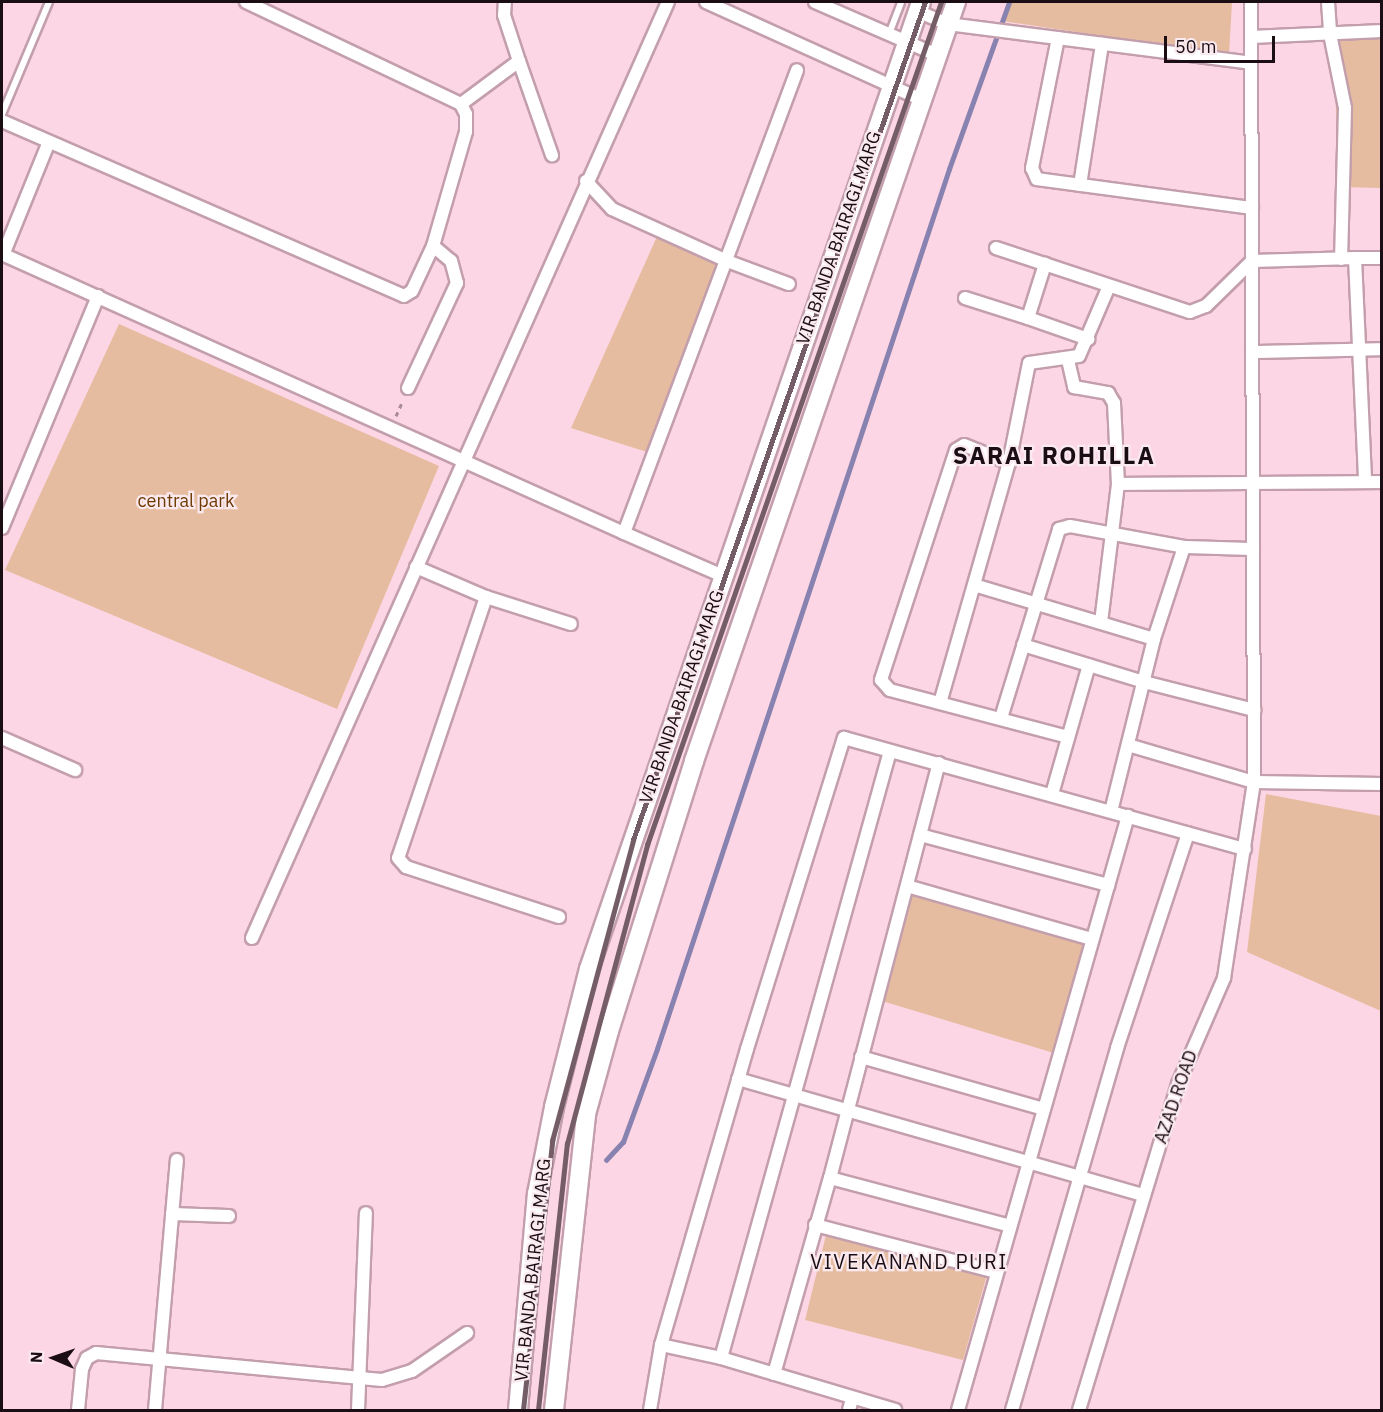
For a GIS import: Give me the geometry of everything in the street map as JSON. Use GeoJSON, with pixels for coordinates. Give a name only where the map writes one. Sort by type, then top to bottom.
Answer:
{"type":"FeatureCollection","features":[{"type":"Feature","properties":{"kind":"main road","name":"VIR BANDA BAIRAGI MARG"},"geometry":{"type":"LineString","coordinates":[[554,1410],[574,1201],[586,1114],[603,1052],[694,761],[956,2]]}},
{"type":"Feature","properties":{"kind":"main road","name":"VIR BANDA BAIRAGI MARG"},"geometry":{"type":"LineString","coordinates":[[518,1410],[537,1194],[554,1107],[589,969],[919,6]]}},
{"type":"Feature","properties":{"kind":"street"},"geometry":{"type":"LineString","coordinates":[[2,121],[48,144],[397,295],[412,291],[434,246],[466,132],[466,114],[461,104],[246,2]]}},
{"type":"Feature","properties":{"kind":"street"},"geometry":{"type":"LineString","coordinates":[[505,2],[504,15],[552,155]]}},
{"type":"Feature","properties":{"kind":"street"},"geometry":{"type":"LineString","coordinates":[[252,938],[586,181],[668,2]]}},
{"type":"Feature","properties":{"kind":"street"},"geometry":{"type":"LineString","coordinates":[[706,2],[922,100]]}},
{"type":"Feature","properties":{"kind":"street"},"geometry":{"type":"LineString","coordinates":[[815,2],[937,55]]}},
{"type":"Feature","properties":{"kind":"street","name":"AZAD ROAD"},"geometry":{"type":"LineString","coordinates":[[1079,1410],[1178,1084],[1224,978],[1254,782],[1251,2]]}},
{"type":"Feature","properties":{"kind":"street"},"geometry":{"type":"LineString","coordinates":[[1328,2],[1330,34],[1345,108],[1341,259]]}},
{"type":"Feature","properties":{"kind":"street"},"geometry":{"type":"LineString","coordinates":[[919,6],[948,24],[1251,63]]}},
{"type":"Feature","properties":{"kind":"street"},"geometry":{"type":"LineString","coordinates":[[1251,37],[1382,31]]}},
{"type":"Feature","properties":{"kind":"street"},"geometry":{"type":"LineString","coordinates":[[1058,38],[1032,174],[1042,180],[1252,208]]}},
{"type":"Feature","properties":{"kind":"street"},"geometry":{"type":"LineString","coordinates":[[1080,185],[1102,44]]}},
{"type":"Feature","properties":{"kind":"street"},"geometry":{"type":"LineString","coordinates":[[461,104],[519,61]]}},
{"type":"Feature","properties":{"kind":"street"},"geometry":{"type":"LineString","coordinates":[[624,533],[727,261],[796,70]]}},
{"type":"Feature","properties":{"kind":"street"},"geometry":{"type":"LineString","coordinates":[[48,144],[2,254],[723,576]]}},
{"type":"Feature","properties":{"kind":"street"},"geometry":{"type":"LineString","coordinates":[[586,181],[612,209],[727,261],[789,284]]}},
{"type":"Feature","properties":{"kind":"street"},"geometry":{"type":"LineString","coordinates":[[408,388],[457,283],[451,261],[434,246]]}},
{"type":"Feature","properties":{"kind":"street"},"geometry":{"type":"LineString","coordinates":[[996,248],[1190,312],[1206,306],[1252,261],[1382,258]]}},
{"type":"Feature","properties":{"kind":"street"},"geometry":{"type":"LineString","coordinates":[[1355,258],[1357,349],[1365,482]]}},
{"type":"Feature","properties":{"kind":"street"},"geometry":{"type":"LineString","coordinates":[[1028,318],[1045,264]]}},
{"type":"Feature","properties":{"kind":"street"},"geometry":{"type":"LineString","coordinates":[[939,703],[1009,463],[1029,363],[1068,360],[1079,356],[1109,286]]}},
{"type":"Feature","properties":{"kind":"street"},"geometry":{"type":"LineString","coordinates":[[3,521],[98,296]]}},
{"type":"Feature","properties":{"kind":"street"},"geometry":{"type":"LineString","coordinates":[[965,298],[1088,339]]}},
{"type":"Feature","properties":{"kind":"street"},"geometry":{"type":"LineString","coordinates":[[1252,352],[1382,349]]}},
{"type":"Feature","properties":{"kind":"street"},"geometry":{"type":"LineString","coordinates":[[1068,360],[1074,387],[1113,397],[1118,484],[1115,535],[1101,622]]}},
{"type":"Feature","properties":{"kind":"street"},"geometry":{"type":"LineString","coordinates":[[1009,463],[964,445],[956,450],[884,671],[883,687],[1068,737]]}},
{"type":"Feature","properties":{"kind":"street"},"geometry":{"type":"LineString","coordinates":[[1118,484],[1253,485],[1382,482]]}},
{"type":"Feature","properties":{"kind":"street"},"geometry":{"type":"LineString","coordinates":[[1001,718],[1059,528],[1070,526],[1184,547],[1253,549]]}},
{"type":"Feature","properties":{"kind":"street"},"geometry":{"type":"LineString","coordinates":[[1111,811],[1154,639],[1184,547]]}},
{"type":"Feature","properties":{"kind":"street"},"geometry":{"type":"LineString","coordinates":[[416,567],[486,597],[572,624]]}},
{"type":"Feature","properties":{"kind":"street"},"geometry":{"type":"LineString","coordinates":[[974,585],[1035,606],[1101,622],[1154,639]]}},
{"type":"Feature","properties":{"kind":"street"},"geometry":{"type":"LineString","coordinates":[[486,597],[398,858],[406,867],[559,917]]}},
{"type":"Feature","properties":{"kind":"street"},"geometry":{"type":"LineString","coordinates":[[1023,645],[1144,682],[1254,710]]}},
{"type":"Feature","properties":{"kind":"street"},"geometry":{"type":"LineString","coordinates":[[1052,794],[1089,665]]}},
{"type":"Feature","properties":{"kind":"street"},"geometry":{"type":"LineString","coordinates":[[2,738],[75,771]]}},
{"type":"Feature","properties":{"kind":"street"},"geometry":{"type":"LineString","coordinates":[[650,1410],[661,1345],[738,1079],[844,738],[1245,849]]}},
{"type":"Feature","properties":{"kind":"street"},"geometry":{"type":"LineString","coordinates":[[1128,745],[1254,782],[1382,784]]}},
{"type":"Feature","properties":{"kind":"street"},"geometry":{"type":"LineString","coordinates":[[721,1358],[890,751]]}},
{"type":"Feature","properties":{"kind":"street"},"geometry":{"type":"LineString","coordinates":[[774,1374],[830,1178],[939,763]]}},
{"type":"Feature","properties":{"kind":"street"},"geometry":{"type":"LineString","coordinates":[[958,1410],[1128,816]]}},
{"type":"Feature","properties":{"kind":"street"},"geometry":{"type":"LineString","coordinates":[[1012,1410],[1117,1048],[1188,833]]}},
{"type":"Feature","properties":{"kind":"street"},"geometry":{"type":"LineString","coordinates":[[920,835],[1108,885]]}},
{"type":"Feature","properties":{"kind":"street"},"geometry":{"type":"LineString","coordinates":[[907,886],[1092,939]]}},
{"type":"Feature","properties":{"kind":"street"},"geometry":{"type":"LineString","coordinates":[[861,1057],[1044,1109]]}},
{"type":"Feature","properties":{"kind":"street"},"geometry":{"type":"LineString","coordinates":[[738,1079],[846,1112],[1143,1195]]}},
{"type":"Feature","properties":{"kind":"street"},"geometry":{"type":"LineString","coordinates":[[155,1410],[177,1160]]}},
{"type":"Feature","properties":{"kind":"street"},"geometry":{"type":"LineString","coordinates":[[830,1178],[1010,1226]]}},
{"type":"Feature","properties":{"kind":"street"},"geometry":{"type":"LineString","coordinates":[[358,1410],[366,1213]]}},
{"type":"Feature","properties":{"kind":"street"},"geometry":{"type":"LineString","coordinates":[[172,1214],[229,1215]]}},
{"type":"Feature","properties":{"kind":"street"},"geometry":{"type":"LineString","coordinates":[[815,1225],[997,1272]]}},
{"type":"Feature","properties":{"kind":"street"},"geometry":{"type":"LineString","coordinates":[[78,1410],[82,1369],[90,1355],[360,1379],[399,1377],[467,1333]]}},
{"type":"Feature","properties":{"kind":"street"},"geometry":{"type":"LineString","coordinates":[[661,1345],[721,1358],[774,1374],[850,1405],[895,1410]]}},
{"type":"Feature","properties":{"kind":"lane"},"geometry":{"type":"LineString","coordinates":[[2,114],[50,2]]}},
{"type":"Feature","properties":{"kind":"lane"},"geometry":{"type":"LineString","coordinates":[[889,34],[901,2]]}},
{"type":"Feature","properties":{"kind":"path"},"geometry":{"type":"LineString","coordinates":[[390,428],[408,388]]}},
{"type":"Feature","properties":{"kind":"green space"},"geometry":{"type":"Polygon","coordinates":[[[1011,2],[1232,2],[1229,55],[1002,21],[1011,2]]]}},
{"type":"Feature","properties":{"kind":"green space"},"geometry":{"type":"Polygon","coordinates":[[[1381,37],[1381,188],[1338,187],[1334,40],[1381,37]]]}},
{"type":"Feature","properties":{"kind":"green space"},"geometry":{"type":"Polygon","coordinates":[[[659,232],[724,269],[647,452],[571,428],[659,232]]]}},
{"type":"Feature","properties":{"kind":"green space","name":"central park"},"geometry":{"type":"Polygon","coordinates":[[[119,324],[439,466],[337,709],[5,570],[119,324]]]}},
{"type":"Feature","properties":{"kind":"green space"},"geometry":{"type":"Polygon","coordinates":[[[1266,794],[1381,816],[1381,1011],[1247,952],[1266,794]]]}},
{"type":"Feature","properties":{"kind":"green space"},"geometry":{"type":"Polygon","coordinates":[[[908,892],[1087,942],[1057,1054],[879,1000],[908,892]]]}},
{"type":"Feature","properties":{"kind":"green space"},"geometry":{"type":"Polygon","coordinates":[[[827,1231],[988,1271],[963,1360],[805,1320],[827,1231]]]}},
{"type":"Feature","properties":{"kind":"waterway"},"geometry":{"type":"LineString","coordinates":[[606,1160],[623,1142],[657,1049],[949,169],[1009,2]]}},
{"type":"Feature","properties":{"kind":"railway"},"geometry":{"type":"LineString","coordinates":[[523,1410],[552,1141],[633,840],[925,2]]}},
{"type":"Feature","properties":{"kind":"railway"},"geometry":{"type":"LineString","coordinates":[[538,1410],[567,1144],[647,845],[941,2]]}},
{"type":"Feature","properties":{"kind":"district","name":"SARAI ROHILLA"},"geometry":{"type":"Point","coordinates":[1054,456]}},
{"type":"Feature","properties":{"kind":"district","name":"VIVEKANAND PURI"},"geometry":{"type":"Point","coordinates":[909,1261]}}]}
